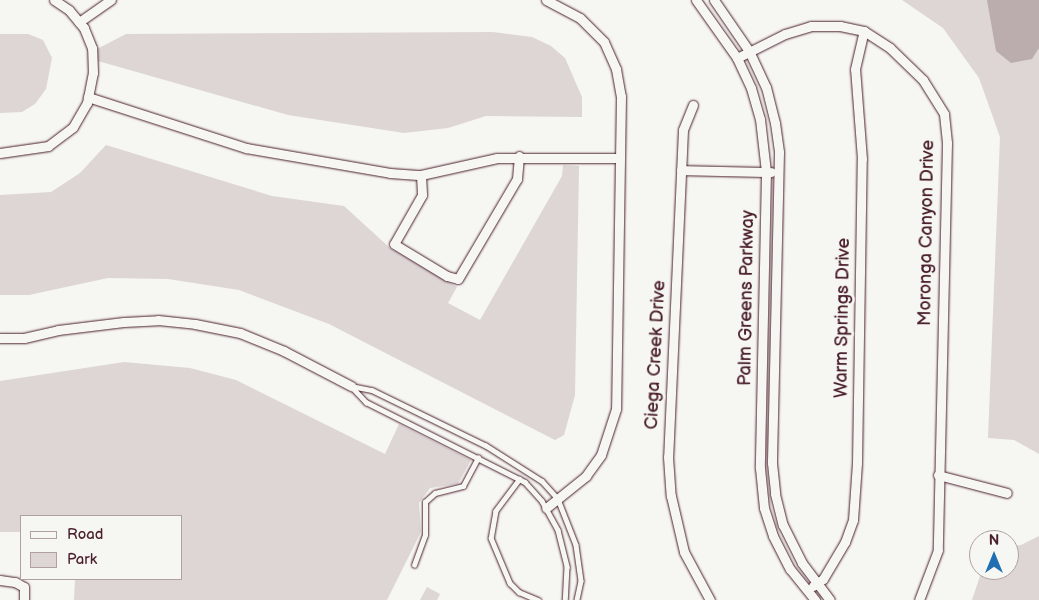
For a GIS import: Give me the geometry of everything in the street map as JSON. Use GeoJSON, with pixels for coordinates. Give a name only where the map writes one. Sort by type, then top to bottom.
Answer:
{"type":"FeatureCollection","features":[{"type":"Feature","properties":{"kind":"street"},"geometry":{"type":"LineString","coordinates":[[0,153],[48,146],[73,127],[88,97],[93,73],[92,48],[79,22],[69,10],[54,0]]}},
{"type":"Feature","properties":{"kind":"street"},"geometry":{"type":"LineString","coordinates":[[79,22],[111,0]]}},
{"type":"Feature","properties":{"kind":"street"},"geometry":{"type":"LineString","coordinates":[[546,0],[580,18],[604,42],[616,69],[621,96],[616,409],[600,455],[586,476],[546,508]]}},
{"type":"Feature","properties":{"kind":"street","name":"Palm Greens Parkway"},"geometry":{"type":"LineString","coordinates":[[696,0],[737,58],[751,88],[760,119],[766,172],[760,468],[763,498],[773,536],[807,591],[815,600]]}},
{"type":"Feature","properties":{"kind":"street","name":"Palm Greens Parkway"},"geometry":{"type":"LineString","coordinates":[[714,0],[749,51],[766,87],[775,123],[779,172],[774,486],[783,525],[816,584],[830,600]]}},
{"type":"Feature","properties":{"kind":"street","name":"Moronga Canyon Drive"},"geometry":{"type":"LineString","coordinates":[[737,58],[749,51],[811,26],[840,26],[864,31],[890,48],[924,80],[944,114],[947,143],[938,475],[938,550],[919,600]]}},
{"type":"Feature","properties":{"kind":"street","name":"Warm Springs Drive"},"geometry":{"type":"LineString","coordinates":[[807,591],[823,579],[845,542],[853,520],[857,463],[862,159],[855,69],[864,31]]}},
{"type":"Feature","properties":{"kind":"street"},"geometry":{"type":"LineString","coordinates":[[88,97],[272,154],[421,175],[497,158],[519,156],[619,158]]}},
{"type":"Feature","properties":{"kind":"street","name":"Ciega Creek Drive"},"geometry":{"type":"LineString","coordinates":[[693,105],[683,130],[668,457],[672,496],[684,552],[710,600]]}},
{"type":"Feature","properties":{"kind":"street"},"geometry":{"type":"LineString","coordinates":[[421,175],[422,195],[394,244],[447,276],[458,279],[517,179],[519,156]]}},
{"type":"Feature","properties":{"kind":"street"},"geometry":{"type":"LineString","coordinates":[[681,170],[779,172]]}},
{"type":"Feature","properties":{"kind":"street"},"geometry":{"type":"LineString","coordinates":[[0,338],[24,338],[58,330],[124,322],[158,320],[195,324],[240,333],[284,351],[352,386]]}},
{"type":"Feature","properties":{"kind":"street"},"geometry":{"type":"LineString","coordinates":[[938,475],[1007,493]]}},
{"type":"Feature","properties":{"kind":"street"},"geometry":{"type":"LineString","coordinates":[[0,580],[15,582],[24,587],[24,600]]}},
{"type":"Feature","properties":{"kind":"lane"},"geometry":{"type":"LineString","coordinates":[[352,386],[372,390],[517,463],[542,481],[558,499],[569,523],[580,565],[577,600]]}},
{"type":"Feature","properties":{"kind":"lane"},"geometry":{"type":"LineString","coordinates":[[352,386],[366,402],[520,479],[546,508],[564,548],[567,567],[565,600]]}},
{"type":"Feature","properties":{"kind":"lane"},"geometry":{"type":"LineString","coordinates":[[414,565],[425,535],[425,502],[434,493],[463,486],[478,458]]}},
{"type":"Feature","properties":{"kind":"lane"},"geometry":{"type":"LineString","coordinates":[[520,479],[496,511],[491,538],[510,583],[520,592],[538,600]]}},
{"type":"Feature","properties":{"kind":"green space"},"geometry":{"type":"Polygon","coordinates":[[[902,0],[1039,0],[1039,454],[1014,440],[988,438],[1000,137],[979,78],[943,28],[902,0]]]}},
{"type":"Feature","properties":{"kind":"green space"},"geometry":{"type":"Polygon","coordinates":[[[493,32],[532,37],[551,46],[565,58],[582,97],[582,117],[486,116],[448,128],[404,133],[288,115],[98,61],[97,49],[126,34],[493,32]]]}},
{"type":"Feature","properties":{"kind":"green space"},"geometry":{"type":"Polygon","coordinates":[[[0,34],[28,34],[43,40],[52,58],[46,89],[35,104],[22,112],[0,113],[0,34]]]}},
{"type":"Feature","properties":{"kind":"green space"},"geometry":{"type":"Polygon","coordinates":[[[106,145],[272,196],[344,206],[390,248],[457,287],[448,303],[480,320],[562,176],[563,165],[579,166],[575,395],[564,435],[555,440],[329,324],[239,290],[168,279],[108,278],[29,295],[0,295],[0,195],[51,192],[80,173],[106,145]]]}},
{"type":"Feature","properties":{"kind":"green space"},"geometry":{"type":"Polygon","coordinates":[[[124,362],[190,368],[236,380],[385,454],[399,424],[471,460],[458,484],[430,488],[419,503],[421,532],[387,600],[74,600],[75,580],[182,580],[182,515],[20,515],[20,532],[0,532],[0,381],[124,362]]]}},
{"type":"Feature","properties":{"kind":"green space"},"geometry":{"type":"Polygon","coordinates":[[[1039,536],[1039,600],[972,600],[979,580],[1019,580],[1019,545],[1039,536]]]}},
{"type":"Feature","properties":{"kind":"green space"},"geometry":{"type":"Polygon","coordinates":[[[427,587],[440,594],[437,600],[420,600],[427,587]]]}},
{"type":"Feature","properties":{"kind":"shaded area"},"geometry":{"type":"Polygon","coordinates":[[[987,0],[1039,0],[1039,48],[1032,59],[1011,63],[996,51],[987,0]]]}}]}
